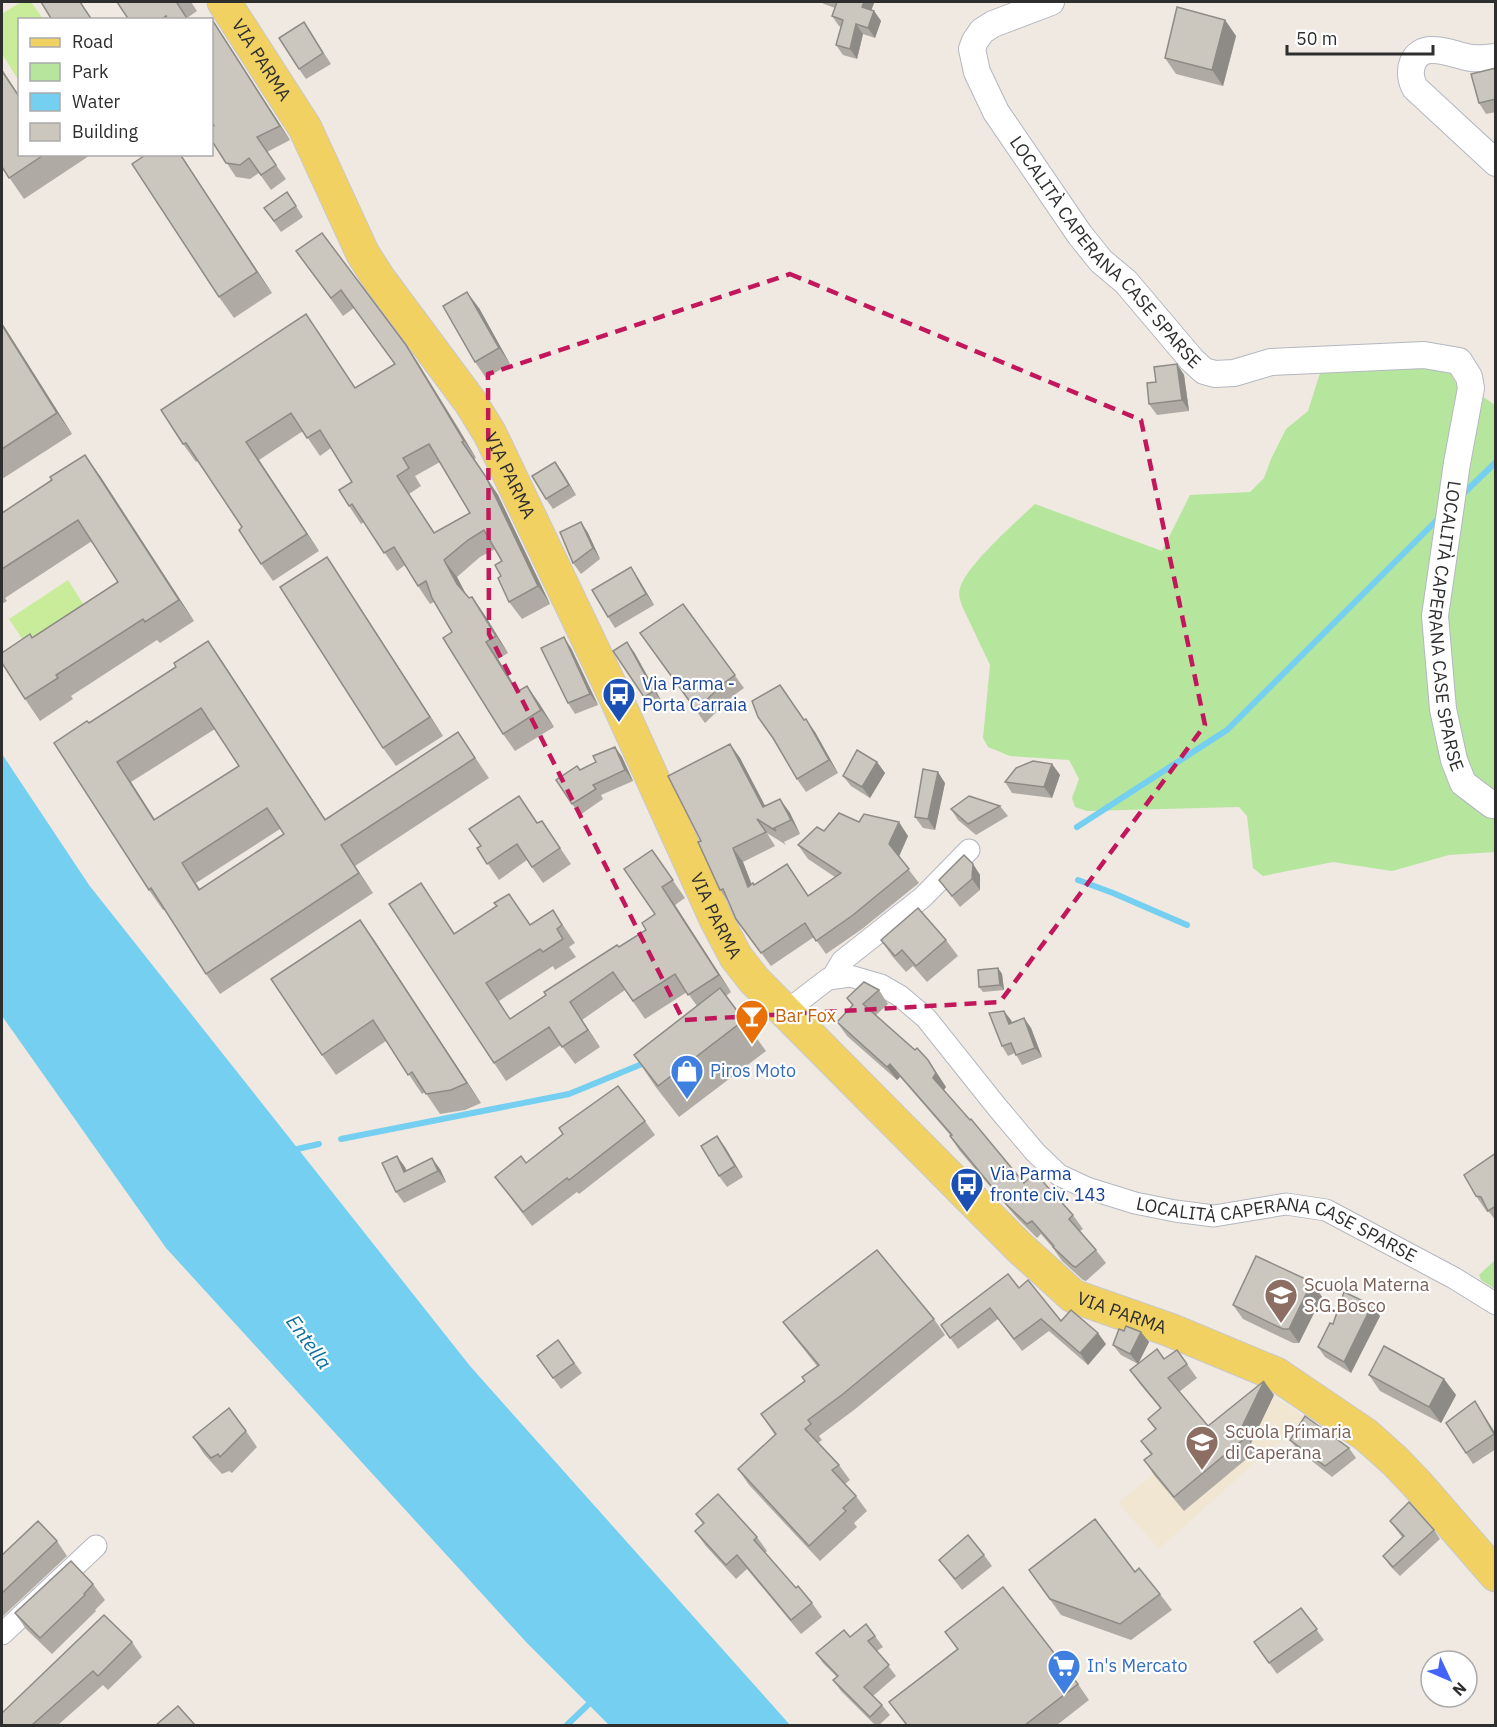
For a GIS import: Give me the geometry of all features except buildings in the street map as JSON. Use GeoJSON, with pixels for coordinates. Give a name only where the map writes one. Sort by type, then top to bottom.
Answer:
{"type":"FeatureCollection","features":[{"type":"Feature","properties":{"kind":"main road","name":"VIA PARMA"},"geometry":{"type":"LineString","coordinates":[[224,2],[305,128],[363,254],[471,403],[490,434],[616,698],[716,919],[736,957],[754,980],[1019,1247],[1073,1296],[1170,1330],[1276,1374],[1366,1436],[1395,1461],[1496,1575]]}},
{"type":"Feature","properties":{"kind":"street","name":"LOCALITÀ CAPERANA CASE SPARSE"},"geometry":{"type":"LineString","coordinates":[[1051,2],[993,24],[982,31],[975,40],[972,50],[977,72],[996,112],[1080,235],[1101,261],[1126,282],[1204,371],[1215,374],[1234,373],[1271,362],[1424,355],[1459,361],[1469,377],[1471,388],[1457,463],[1434,616],[1443,709],[1454,760],[1463,783],[1492,805],[1496,805]]}},
{"type":"Feature","properties":{"kind":"street"},"geometry":{"type":"LineString","coordinates":[[1496,57],[1473,58],[1427,50],[1414,58],[1410,73],[1415,88],[1496,163]]}},
{"type":"Feature","properties":{"kind":"street"},"geometry":{"type":"LineString","coordinates":[[785,1012],[832,978],[842,961],[923,897],[969,850]]}},
{"type":"Feature","properties":{"kind":"street","name":"LOCALITÀ CAPERANA CASE SPARSE"},"geometry":{"type":"LineString","coordinates":[[832,978],[850,976],[880,985],[900,996],[926,1018],[1035,1152],[1059,1175],[1097,1191],[1135,1203],[1175,1211],[1214,1216],[1286,1204],[1326,1210],[1455,1278],[1496,1304]]}},
{"type":"Feature","properties":{"kind":"street"},"geometry":{"type":"LineString","coordinates":[[2,1634],[96,1546]]}},
{"type":"Feature","properties":{"kind":"highlighted area"},"geometry":{"type":"Polygon","coordinates":[[[790,274],[1141,420],[1205,725],[1000,1002],[683,1020],[489,634],[488,374],[790,274]]]}},
{"type":"Feature","properties":{"kind":"shaded area","name":"Scuola Primaria di Caperana"},"geometry":{"type":"Polygon","coordinates":[[[1260,1388],[1308,1419],[1261,1457],[1159,1549],[1118,1503],[1260,1388]]]}},
{"type":"Feature","properties":{"kind":"green space"},"geometry":{"type":"Polygon","coordinates":[[[21,2],[31,2],[42,18],[18,18],[18,79],[2,54],[2,14],[21,2]]]}},
{"type":"Feature","properties":{"kind":"green space"},"geometry":{"type":"Polygon","coordinates":[[[1428,366],[1450,372],[1460,391],[1479,394],[1495,405],[1495,852],[1449,855],[1392,871],[1333,862],[1263,876],[1253,868],[1247,816],[1239,807],[1087,811],[1075,807],[1072,798],[1079,779],[1069,760],[1010,756],[988,747],[983,738],[990,665],[962,606],[959,590],[964,579],[982,556],[1035,504],[1162,551],[1190,495],[1250,492],[1264,478],[1286,429],[1308,411],[1320,373],[1428,366]]]}},
{"type":"Feature","properties":{"kind":"green space"},"geometry":{"type":"Polygon","coordinates":[[[68,580],[85,607],[27,646],[9,619],[68,580]]]}},
{"type":"Feature","properties":{"kind":"green space"},"geometry":{"type":"Polygon","coordinates":[[[1495,1260],[1495,1289],[1481,1280],[1479,1275],[1495,1260]]]}},
{"type":"Feature","properties":{"kind":"water","name":"Entella"},"geometry":{"type":"Polygon","coordinates":[[[2,754],[89,885],[470,1366],[790,1725],[609,1725],[527,1643],[166,1248],[2,1016],[2,754]]]}},
{"type":"Feature","properties":{"kind":"waterway"},"geometry":{"type":"LineString","coordinates":[[1460,497],[1496,462]]}},
{"type":"Feature","properties":{"kind":"waterway"},"geometry":{"type":"LineString","coordinates":[[1077,827],[1227,730],[1440,517]]}},
{"type":"Feature","properties":{"kind":"waterway"},"geometry":{"type":"LineString","coordinates":[[1078,880],[1187,925]]}},
{"type":"Feature","properties":{"kind":"waterway"},"geometry":{"type":"LineString","coordinates":[[341,1139],[569,1094],[642,1064]]}},
{"type":"Feature","properties":{"kind":"waterway"},"geometry":{"type":"LineString","coordinates":[[293,1150],[319,1144]]}},
{"type":"Feature","properties":{"kind":"waterway"},"geometry":{"type":"LineString","coordinates":[[566,1726],[594,1699]]}},
{"type":"Feature","properties":{"kind":"place","name":"Via Parma - Porta Carraia"},"geometry":{"type":"Point","coordinates":[619,723]}},
{"type":"Feature","properties":{"kind":"place","name":"Bar Fox"},"geometry":{"type":"Point","coordinates":[752,1045]}},
{"type":"Feature","properties":{"kind":"place","name":"Piros Moto"},"geometry":{"type":"Point","coordinates":[687,1100]}},
{"type":"Feature","properties":{"kind":"place","name":"Via Parma fronte civ. 143"},"geometry":{"type":"Point","coordinates":[967,1213]}},
{"type":"Feature","properties":{"kind":"place","name":"Scuola Materna S.G.Bosco"},"geometry":{"type":"Point","coordinates":[1281,1324]}},
{"type":"Feature","properties":{"kind":"place","name":"Scuola Primaria di Caperana"},"geometry":{"type":"Point","coordinates":[1202,1471]}},
{"type":"Feature","properties":{"kind":"place","name":"In's Mercato"},"geometry":{"type":"Point","coordinates":[1064,1695]}}]}
